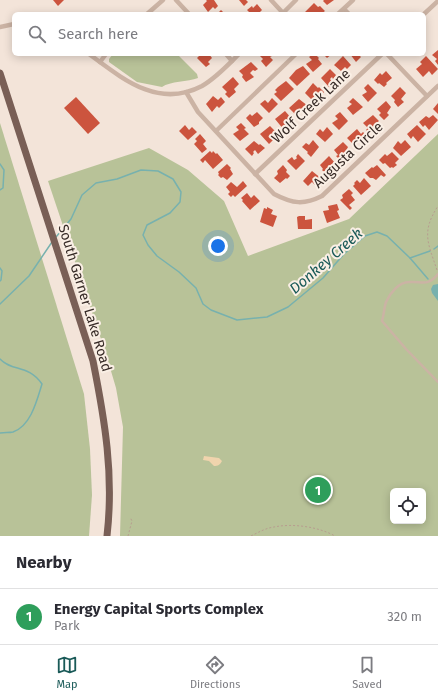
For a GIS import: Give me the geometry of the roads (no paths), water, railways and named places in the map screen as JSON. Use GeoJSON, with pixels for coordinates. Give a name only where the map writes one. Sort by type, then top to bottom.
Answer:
{"type":"FeatureCollection","features":[{"type":"Feature","properties":{"kind":"main road","name":"South Garner Lake Road"},"geometry":{"type":"LineString","coordinates":[[0,73],[93,361],[103,411],[109,460],[110,493],[107,536]]}},
{"type":"Feature","properties":{"kind":"street"},"geometry":{"type":"LineString","coordinates":[[150,12],[163,0]]}},
{"type":"Feature","properties":{"kind":"street"},"geometry":{"type":"LineString","coordinates":[[176,0],[187,12]]}},
{"type":"Feature","properties":{"kind":"street"},"geometry":{"type":"LineString","coordinates":[[271,0],[281,12]]}},
{"type":"Feature","properties":{"kind":"street"},"geometry":{"type":"LineString","coordinates":[[283,12],[296,0]]}},
{"type":"Feature","properties":{"kind":"street"},"geometry":{"type":"LineString","coordinates":[[340,12],[353,0]]}},
{"type":"Feature","properties":{"kind":"street"},"geometry":{"type":"LineString","coordinates":[[426,12],[438,1]]}},
{"type":"Feature","properties":{"kind":"street"},"geometry":{"type":"LineString","coordinates":[[344,8],[347,12]]}},
{"type":"Feature","properties":{"kind":"street"},"geometry":{"type":"LineString","coordinates":[[0,27],[12,24]]}},
{"type":"Feature","properties":{"kind":"street"},"geometry":{"type":"LineString","coordinates":[[92,56],[134,85],[152,93],[171,95],[186,92],[202,86],[215,77],[237,56]]}},
{"type":"Feature","properties":{"kind":"street"},"geometry":{"type":"LineString","coordinates":[[100,62],[104,56]]}},
{"type":"Feature","properties":{"kind":"street"},"geometry":{"type":"LineString","coordinates":[[228,56],[232,61]]}},
{"type":"Feature","properties":{"kind":"street"},"geometry":{"type":"LineString","coordinates":[[216,131],[294,56]]}},
{"type":"Feature","properties":{"kind":"street","name":"Wolf Creek Lane"},"geometry":{"type":"LineString","coordinates":[[255,174],[380,56]]}},
{"type":"Feature","properties":{"kind":"street"},"geometry":{"type":"LineString","coordinates":[[389,56],[427,96]]}},
{"type":"Feature","properties":{"kind":"street","name":"Augusta Circle"},"geometry":{"type":"LineString","coordinates":[[186,92],[198,112],[274,194],[286,200],[298,203],[312,201],[322,196],[438,86]]}},
{"type":"Feature","properties":{"kind":"lane"},"geometry":{"type":"LineString","coordinates":[[438,274],[434,279],[425,284],[410,282],[403,283],[398,286],[386,302],[382,321],[406,349],[438,382]]}},
{"type":"Feature","properties":{"kind":"water"},"geometry":{"type":"Polygon","coordinates":[[[438,284],[438,301],[431,289],[433,285],[438,284]]]}},
{"type":"Feature","properties":{"kind":"waterway"},"geometry":{"type":"LineString","coordinates":[[0,164],[4,170],[3,188],[0,190]]}},
{"type":"Feature","properties":{"kind":"waterway","name":"Donkey Creek"},"geometry":{"type":"LineString","coordinates":[[56,237],[71,219],[82,195],[96,183],[117,179],[141,170],[158,171],[173,179],[181,192],[180,202],[170,213],[147,225],[143,235],[148,245],[157,256],[179,272],[196,288],[203,304],[211,310],[237,320],[267,317],[288,307],[323,278],[344,254],[365,236],[377,232],[387,236],[410,258],[430,251]]}},
{"type":"Feature","properties":{"kind":"waterway","name":"Donkey Creek"},"geometry":{"type":"LineString","coordinates":[[0,304],[29,276],[52,242]]}},
{"type":"Feature","properties":{"kind":"waterway","name":"Donkey Creek"},"geometry":{"type":"LineString","coordinates":[[434,249],[438,246]]}},
{"type":"Feature","properties":{"kind":"waterway","name":"Donkey Creek"},"geometry":{"type":"LineString","coordinates":[[410,258],[428,279]]}},
{"type":"Feature","properties":{"kind":"waterway"},"geometry":{"type":"LineString","coordinates":[[0,268],[2,271],[0,281]]}},
{"type":"Feature","properties":{"kind":"waterway","name":"Donkey Creek"},"geometry":{"type":"LineString","coordinates":[[0,359],[10,366],[31,373],[42,384],[32,412],[24,424],[13,432],[0,433]]}},
{"type":"Feature","properties":{"kind":"place","name":"Energy Capital Sports Complex"},"geometry":{"type":"Point","coordinates":[318,490]}}]}
